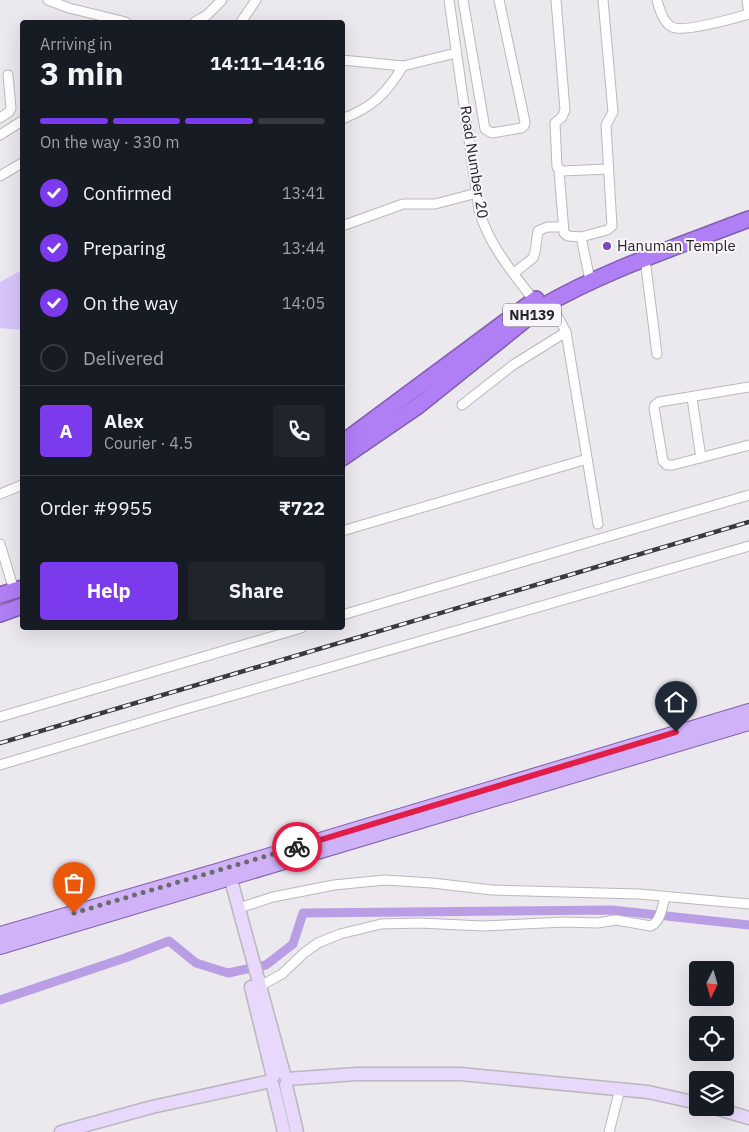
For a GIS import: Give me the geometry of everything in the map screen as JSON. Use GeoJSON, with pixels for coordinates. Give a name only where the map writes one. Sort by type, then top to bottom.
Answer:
{"type":"FeatureCollection","features":[{"type":"Feature","properties":{"kind":"highway","name":"NH139"},"geometry":{"type":"LineString","coordinates":[[345,441],[542,303],[589,276],[749,208]]}},
{"type":"Feature","properties":{"kind":"highway","name":"NH139"},"geometry":{"type":"LineString","coordinates":[[589,276],[645,259],[749,219]]}},
{"type":"Feature","properties":{"kind":"highway","name":"NH139"},"geometry":{"type":"LineString","coordinates":[[345,456],[418,406],[542,303]]}},
{"type":"Feature","properties":{"kind":"highway"},"geometry":{"type":"LineString","coordinates":[[0,605],[15,592]]}},
{"type":"Feature","properties":{"kind":"highway"},"geometry":{"type":"LineString","coordinates":[[0,614],[20,607]]}},
{"type":"Feature","properties":{"kind":"main road"},"geometry":{"type":"LineString","coordinates":[[0,947],[225,874],[749,711]]}},
{"type":"Feature","properties":{"kind":"main road"},"geometry":{"type":"LineString","coordinates":[[0,934],[225,874],[749,723]]}},
{"type":"Feature","properties":{"kind":"street"},"geometry":{"type":"LineString","coordinates":[[48,0],[118,20]]}},
{"type":"Feature","properties":{"kind":"street"},"geometry":{"type":"LineString","coordinates":[[198,20],[207,15],[222,0]]}},
{"type":"Feature","properties":{"kind":"street"},"geometry":{"type":"LineString","coordinates":[[242,20],[256,0]]}},
{"type":"Feature","properties":{"kind":"street","name":"Road Number 20"},"geometry":{"type":"LineString","coordinates":[[448,0],[481,216],[489,237],[514,273],[566,332],[598,524]]}},
{"type":"Feature","properties":{"kind":"street"},"geometry":{"type":"LineString","coordinates":[[463,0],[485,129],[492,133],[521,128],[526,122],[499,0]]}},
{"type":"Feature","properties":{"kind":"street"},"geometry":{"type":"LineString","coordinates":[[556,0],[565,110],[555,123],[563,227],[564,233],[568,236],[581,237],[607,230],[612,226],[606,125],[613,112],[603,0]]}},
{"type":"Feature","properties":{"kind":"street"},"geometry":{"type":"LineString","coordinates":[[657,0],[667,22],[672,27],[678,28],[749,14],[748,0]]}},
{"type":"Feature","properties":{"kind":"street"},"geometry":{"type":"LineString","coordinates":[[345,60],[403,66],[456,53]]}},
{"type":"Feature","properties":{"kind":"street"},"geometry":{"type":"LineString","coordinates":[[345,118],[367,107],[382,96],[403,66]]}},
{"type":"Feature","properties":{"kind":"street"},"geometry":{"type":"LineString","coordinates":[[0,118],[10,112],[11,108],[8,75]]}},
{"type":"Feature","properties":{"kind":"street"},"geometry":{"type":"LineString","coordinates":[[0,135],[20,122]]}},
{"type":"Feature","properties":{"kind":"street"},"geometry":{"type":"LineString","coordinates":[[0,176],[20,164]]}},
{"type":"Feature","properties":{"kind":"street"},"geometry":{"type":"LineString","coordinates":[[559,170],[608,169]]}},
{"type":"Feature","properties":{"kind":"street"},"geometry":{"type":"LineString","coordinates":[[345,225],[403,204],[435,204],[477,193]]}},
{"type":"Feature","properties":{"kind":"street"},"geometry":{"type":"LineString","coordinates":[[514,273],[532,258],[535,252],[538,231],[547,226],[563,227]]}},
{"type":"Feature","properties":{"kind":"street"},"geometry":{"type":"LineString","coordinates":[[581,237],[589,276]]}},
{"type":"Feature","properties":{"kind":"street"},"geometry":{"type":"LineString","coordinates":[[645,259],[657,354]]}},
{"type":"Feature","properties":{"kind":"street"},"geometry":{"type":"LineString","coordinates":[[462,405],[513,365],[566,332]]}},
{"type":"Feature","properties":{"kind":"street"},"geometry":{"type":"LineString","coordinates":[[749,387],[659,402],[654,408],[663,461],[667,464],[673,465],[749,445]]}},
{"type":"Feature","properties":{"kind":"street"},"geometry":{"type":"LineString","coordinates":[[692,398],[701,458]]}},
{"type":"Feature","properties":{"kind":"street"},"geometry":{"type":"LineString","coordinates":[[345,530],[587,459]]}},
{"type":"Feature","properties":{"kind":"street"},"geometry":{"type":"LineString","coordinates":[[0,494],[20,486]]}},
{"type":"Feature","properties":{"kind":"street"},"geometry":{"type":"LineString","coordinates":[[345,614],[534,560],[749,495]]}},
{"type":"Feature","properties":{"kind":"street"},"geometry":{"type":"LineString","coordinates":[[0,544],[15,592]]}},
{"type":"Feature","properties":{"kind":"street"},"geometry":{"type":"LineString","coordinates":[[0,765],[179,711],[749,546]]}},
{"type":"Feature","properties":{"kind":"street"},"geometry":{"type":"LineString","coordinates":[[0,717],[294,630]]}},
{"type":"Feature","properties":{"kind":"street"},"geometry":{"type":"LineString","coordinates":[[225,874],[239,908],[249,960]]}},
{"type":"Feature","properties":{"kind":"street"},"geometry":{"type":"LineString","coordinates":[[225,874],[256,983],[279,1081],[297,1132]]}},
{"type":"Feature","properties":{"kind":"street"},"geometry":{"type":"LineString","coordinates":[[239,908],[273,897],[315,888],[378,880],[408,881],[492,890],[612,893],[749,904]]}},
{"type":"Feature","properties":{"kind":"street"},"geometry":{"type":"LineString","coordinates":[[256,983],[282,974],[304,953],[318,943],[340,934],[377,924],[420,923],[483,926],[616,920],[649,926],[655,924],[660,915],[665,897]]}},
{"type":"Feature","properties":{"kind":"street"},"geometry":{"type":"LineString","coordinates":[[61,1132],[152,1107],[279,1081],[357,1074],[460,1074],[648,1092],[689,1101]]}},
{"type":"Feature","properties":{"kind":"street"},"geometry":{"type":"LineString","coordinates":[[279,1081],[284,1132]]}},
{"type":"Feature","properties":{"kind":"street"},"geometry":{"type":"LineString","coordinates":[[608,1132],[620,1089]]}},
{"type":"Feature","properties":{"kind":"street"},"geometry":{"type":"LineString","coordinates":[[734,1114],[749,1118]]}},
{"type":"Feature","properties":{"kind":"shaded area"},"geometry":{"type":"Polygon","coordinates":[[[20,271],[20,330],[0,328],[0,282],[20,271]]]}},
{"type":"Feature","properties":{"kind":"waterway"},"geometry":{"type":"LineString","coordinates":[[0,1000],[125,958],[169,941],[196,963],[228,973],[266,965],[293,944],[303,913],[612,910],[749,925]]}},
{"type":"Feature","properties":{"kind":"railway"},"geometry":{"type":"LineString","coordinates":[[0,743],[749,522]]}},
{"type":"Feature","properties":{"kind":"way so far"},"geometry":{"type":"LineString","coordinates":[[74,913],[297,847]]}},
{"type":"Feature","properties":{"kind":"place","name":"Hanuman Temple"},"geometry":{"type":"Point","coordinates":[607,246]}},
{"type":"Feature","properties":{"kind":"route"},"geometry":{"type":"LineString","coordinates":[[297,847],[676,732]]}}]}
